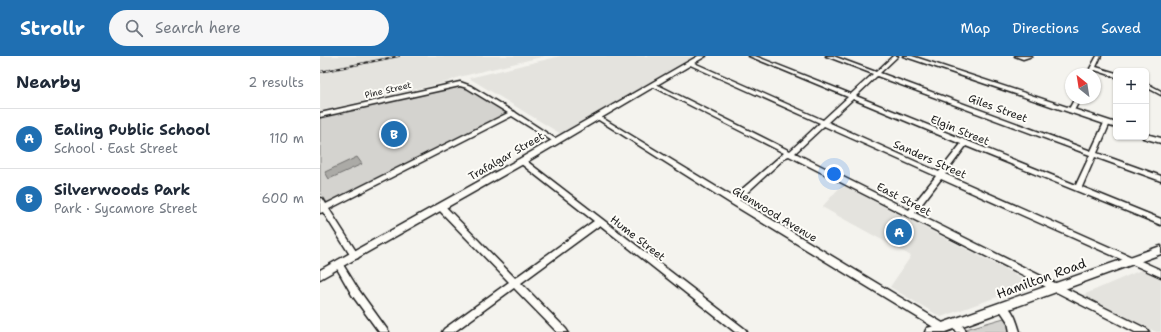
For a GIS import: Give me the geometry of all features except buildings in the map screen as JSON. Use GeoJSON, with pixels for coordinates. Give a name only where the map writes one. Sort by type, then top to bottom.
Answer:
{"type":"FeatureCollection","features":[{"type":"Feature","properties":{"kind":"main road","name":"Trafalgar Street"},"geometry":{"type":"LineString","coordinates":[[320,275],[522,161],[702,56]]}},
{"type":"Feature","properties":{"kind":"main road"},"geometry":{"type":"LineString","coordinates":[[906,56],[1113,125]]}},
{"type":"Feature","properties":{"kind":"main road"},"geometry":{"type":"LineString","coordinates":[[1149,137],[1161,141]]}},
{"type":"Feature","properties":{"kind":"main road","name":"Hamilton Road"},"geometry":{"type":"LineString","coordinates":[[931,332],[943,328],[959,328],[1002,307],[1161,250]]}},
{"type":"Feature","properties":{"kind":"street","name":"Elgin Street"},"geometry":{"type":"LineString","coordinates":[[751,56],[1161,222]]}},
{"type":"Feature","properties":{"kind":"street","name":"Giles Street"},"geometry":{"type":"LineString","coordinates":[[828,56],[1161,179]]}},
{"type":"Feature","properties":{"kind":"street"},"geometry":{"type":"LineString","coordinates":[[733,201],[784,156],[791,153],[896,56]]}},
{"type":"Feature","properties":{"kind":"street"},"geometry":{"type":"LineString","coordinates":[[1017,56],[1023,58],[1030,56]]}},
{"type":"Feature","properties":{"kind":"street"},"geometry":{"type":"LineString","coordinates":[[1093,68],[1099,56]]}},
{"type":"Feature","properties":{"kind":"street","name":"Sanders Street"},"geometry":{"type":"LineString","coordinates":[[690,63],[1161,274]]}},
{"type":"Feature","properties":{"kind":"street"},"geometry":{"type":"LineString","coordinates":[[1101,70],[1113,74]]}},
{"type":"Feature","properties":{"kind":"street","name":"Pine Street"},"geometry":{"type":"LineString","coordinates":[[320,115],[460,84],[468,86],[513,113]]}},
{"type":"Feature","properties":{"kind":"street","name":"East Street"},"geometry":{"type":"LineString","coordinates":[[654,84],[910,215],[1144,332]]}},
{"type":"Feature","properties":{"kind":"street"},"geometry":{"type":"LineString","coordinates":[[1149,87],[1161,93]]}},
{"type":"Feature","properties":{"kind":"street"},"geometry":{"type":"LineString","coordinates":[[1071,111],[1075,104]]}},
{"type":"Feature","properties":{"kind":"street"},"geometry":{"type":"LineString","coordinates":[[355,256],[321,206],[513,113],[556,141]]}},
{"type":"Feature","properties":{"kind":"street","name":"Glenwood Avenue"},"geometry":{"type":"LineString","coordinates":[[597,117],[943,328]]}},
{"type":"Feature","properties":{"kind":"street"},"geometry":{"type":"LineString","coordinates":[[1078,188],[1092,153],[1107,123]]}},
{"type":"Feature","properties":{"kind":"street"},"geometry":{"type":"LineString","coordinates":[[910,215],[965,143]]}},
{"type":"Feature","properties":{"kind":"street","name":"Hume Street"},"geometry":{"type":"LineString","coordinates":[[522,161],[742,332]]}},
{"type":"Feature","properties":{"kind":"street"},"geometry":{"type":"LineString","coordinates":[[440,207],[514,284],[563,332]]}},
{"type":"Feature","properties":{"kind":"street"},"geometry":{"type":"LineString","coordinates":[[447,332],[599,222]]}},
{"type":"Feature","properties":{"kind":"street"},"geometry":{"type":"LineString","coordinates":[[339,265],[355,292],[384,332]]}},
{"type":"Feature","properties":{"kind":"street"},"geometry":{"type":"LineString","coordinates":[[1002,307],[1012,320],[1015,332]]}},
{"type":"Feature","properties":{"kind":"shaded area"},"geometry":{"type":"Polygon","coordinates":[[[320,56],[545,56],[459,77],[447,82],[320,111],[320,56]]]}},
{"type":"Feature","properties":{"kind":"shaded area"},"geometry":{"type":"Polygon","coordinates":[[[561,56],[695,56],[561,134],[469,78],[561,56]]]}},
{"type":"Feature","properties":{"kind":"shaded area"},"geometry":{"type":"Polygon","coordinates":[[[460,85],[469,87],[513,113],[328,204],[320,192],[320,115],[460,85]]]}},
{"type":"Feature","properties":{"kind":"shaded area"},"geometry":{"type":"Polygon","coordinates":[[[357,157],[362,164],[329,179],[325,172],[357,157]]]}},
{"type":"Feature","properties":{"kind":"shaded area"},"geometry":{"type":"Polygon","coordinates":[[[842,185],[1028,281],[1028,286],[941,317],[890,287],[911,256],[822,207],[842,185]]]}},
{"type":"Feature","properties":{"kind":"shaded area"},"geometry":{"type":"Polygon","coordinates":[[[1141,270],[1161,278],[1161,332],[1156,332],[1083,295],[1141,270]]]}},
{"type":"Feature","properties":{"kind":"shaded area"},"geometry":{"type":"Polygon","coordinates":[[[1004,318],[1009,326],[1010,332],[969,332],[966,329],[1004,318]]]}},
{"type":"Feature","properties":{"kind":"railway"},"geometry":{"type":"LineString","coordinates":[[320,72],[399,56]]}},
{"type":"Feature","properties":{"kind":"place","name":"Silverwoods Park"},"geometry":{"type":"Point","coordinates":[394,134]}},
{"type":"Feature","properties":{"kind":"place","name":"Ealing Public School"},"geometry":{"type":"Point","coordinates":[899,232]}}]}
